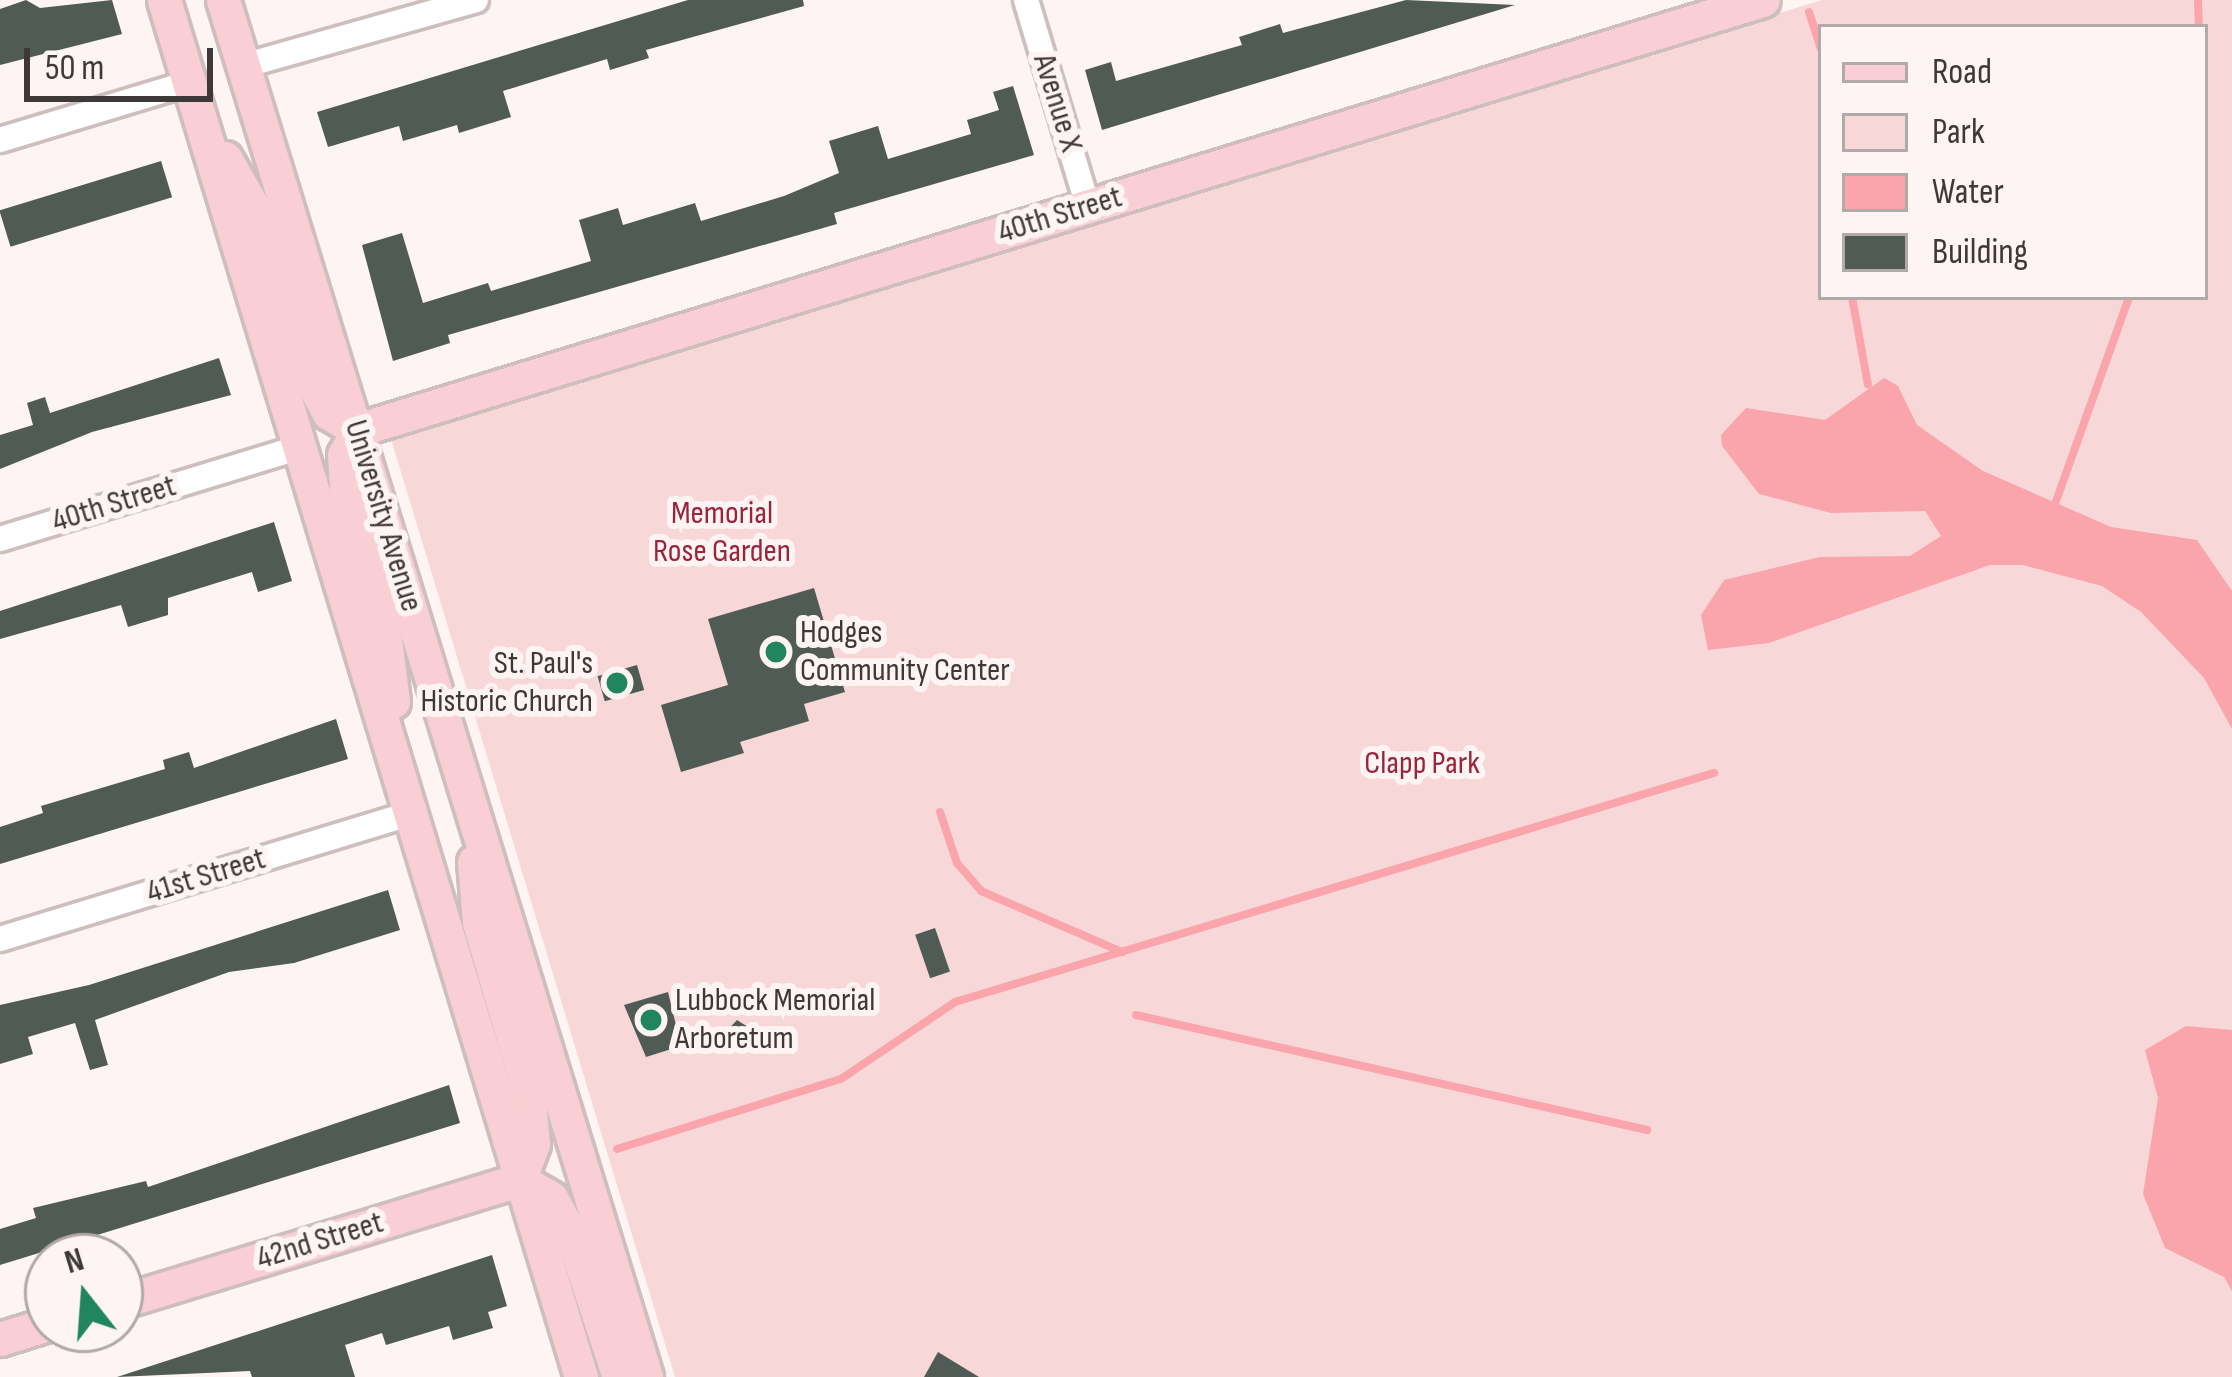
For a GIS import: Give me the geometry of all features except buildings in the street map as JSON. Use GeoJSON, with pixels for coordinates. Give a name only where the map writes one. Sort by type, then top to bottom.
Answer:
{"type":"FeatureCollection","features":[{"type":"Feature","properties":{"kind":"main road","name":"University Avenue"},"geometry":{"type":"LineString","coordinates":[[164,0],[581,1377]]}},
{"type":"Feature","properties":{"kind":"main road","name":"University Avenue"},"geometry":{"type":"LineString","coordinates":[[223,0],[646,1377]]}},
{"type":"Feature","properties":{"kind":"main road","name":"40th Street"},"geometry":{"type":"LineString","coordinates":[[357,430],[1763,0]]}},
{"type":"Feature","properties":{"kind":"main road"},"geometry":{"type":"LineString","coordinates":[[192,94],[261,221],[310,378],[328,413],[357,430],[344,455],[347,503],[383,624],[409,804]]}},
{"type":"Feature","properties":{"kind":"main road"},"geometry":{"type":"LineString","coordinates":[[468,794],[479,922],[528,1089],[532,1144],[520,1180],[551,1198],[573,1238],[619,1377]]}},
{"type":"Feature","properties":{"kind":"main road","name":"42nd Street"},"geometry":{"type":"LineString","coordinates":[[144,1295],[520,1180]]}},
{"type":"Feature","properties":{"kind":"street"},"geometry":{"type":"LineString","coordinates":[[243,66],[476,0]]}},
{"type":"Feature","properties":{"kind":"street","name":"Avenue X"},"geometry":{"type":"LineString","coordinates":[[1026,0],[1088,207]]}},
{"type":"Feature","properties":{"kind":"street"},"geometry":{"type":"LineString","coordinates":[[0,140],[192,94]]}},
{"type":"Feature","properties":{"kind":"street","name":"40th Street"},"geometry":{"type":"LineString","coordinates":[[0,539],[297,448]]}},
{"type":"Feature","properties":{"kind":"street","name":"41st Street"},"geometry":{"type":"LineString","coordinates":[[0,939],[409,804]]}},
{"type":"Feature","properties":{"kind":"green space","name":"Clapp Park"},"geometry":{"type":"Polygon","coordinates":[[[1822,0],[2232,0],[2232,1377],[675,1377],[391,439],[1822,0]]]}},
{"type":"Feature","properties":{"kind":"water"},"geometry":{"type":"Polygon","coordinates":[[[1884,378],[1898,386],[1917,425],[1983,471],[2111,527],[2197,540],[2232,591],[2232,729],[2204,678],[2141,612],[2102,586],[2023,565],[1990,565],[1769,643],[1708,650],[1701,615],[1724,580],[1820,557],[1910,556],[1941,536],[1925,511],[1831,513],[1759,494],[1722,446],[1721,435],[1746,408],[1825,420],[1884,378]]]}},
{"type":"Feature","properties":{"kind":"water"},"geometry":{"type":"Polygon","coordinates":[[[2186,1026],[2232,1030],[2232,1291],[2224,1277],[2165,1248],[2143,1194],[2158,1098],[2145,1050],[2186,1026]]]}},
{"type":"Feature","properties":{"kind":"waterway"},"geometry":{"type":"LineString","coordinates":[[2198,0],[2199,24]]}},
{"type":"Feature","properties":{"kind":"waterway"},"geometry":{"type":"LineString","coordinates":[[1809,12],[1818,40]]}},
{"type":"Feature","properties":{"kind":"waterway"},"geometry":{"type":"LineString","coordinates":[[1853,300],[1868,385]]}},
{"type":"Feature","properties":{"kind":"waterway"},"geometry":{"type":"LineString","coordinates":[[2055,504],[2128,300]]}},
{"type":"Feature","properties":{"kind":"waterway"},"geometry":{"type":"LineString","coordinates":[[617,1149],[841,1079],[955,1002],[1714,773]]}},
{"type":"Feature","properties":{"kind":"waterway"},"geometry":{"type":"LineString","coordinates":[[940,812],[957,863],[981,891],[1122,952]]}},
{"type":"Feature","properties":{"kind":"waterway"},"geometry":{"type":"LineString","coordinates":[[1136,1015],[1647,1130]]}},
{"type":"Feature","properties":{"kind":"place","name":"Hodges Community Center"},"geometry":{"type":"Point","coordinates":[776,652]}},
{"type":"Feature","properties":{"kind":"place","name":"St. Paul's Historic Church"},"geometry":{"type":"Point","coordinates":[617,683]}},
{"type":"Feature","properties":{"kind":"place","name":"Lubbock Memorial Arboretum"},"geometry":{"type":"Point","coordinates":[651,1020]}},
{"type":"Feature","properties":{"kind":"park label","name":"Memorial Rose Garden"},"geometry":{"type":"Point","coordinates":[722,533]}}]}
